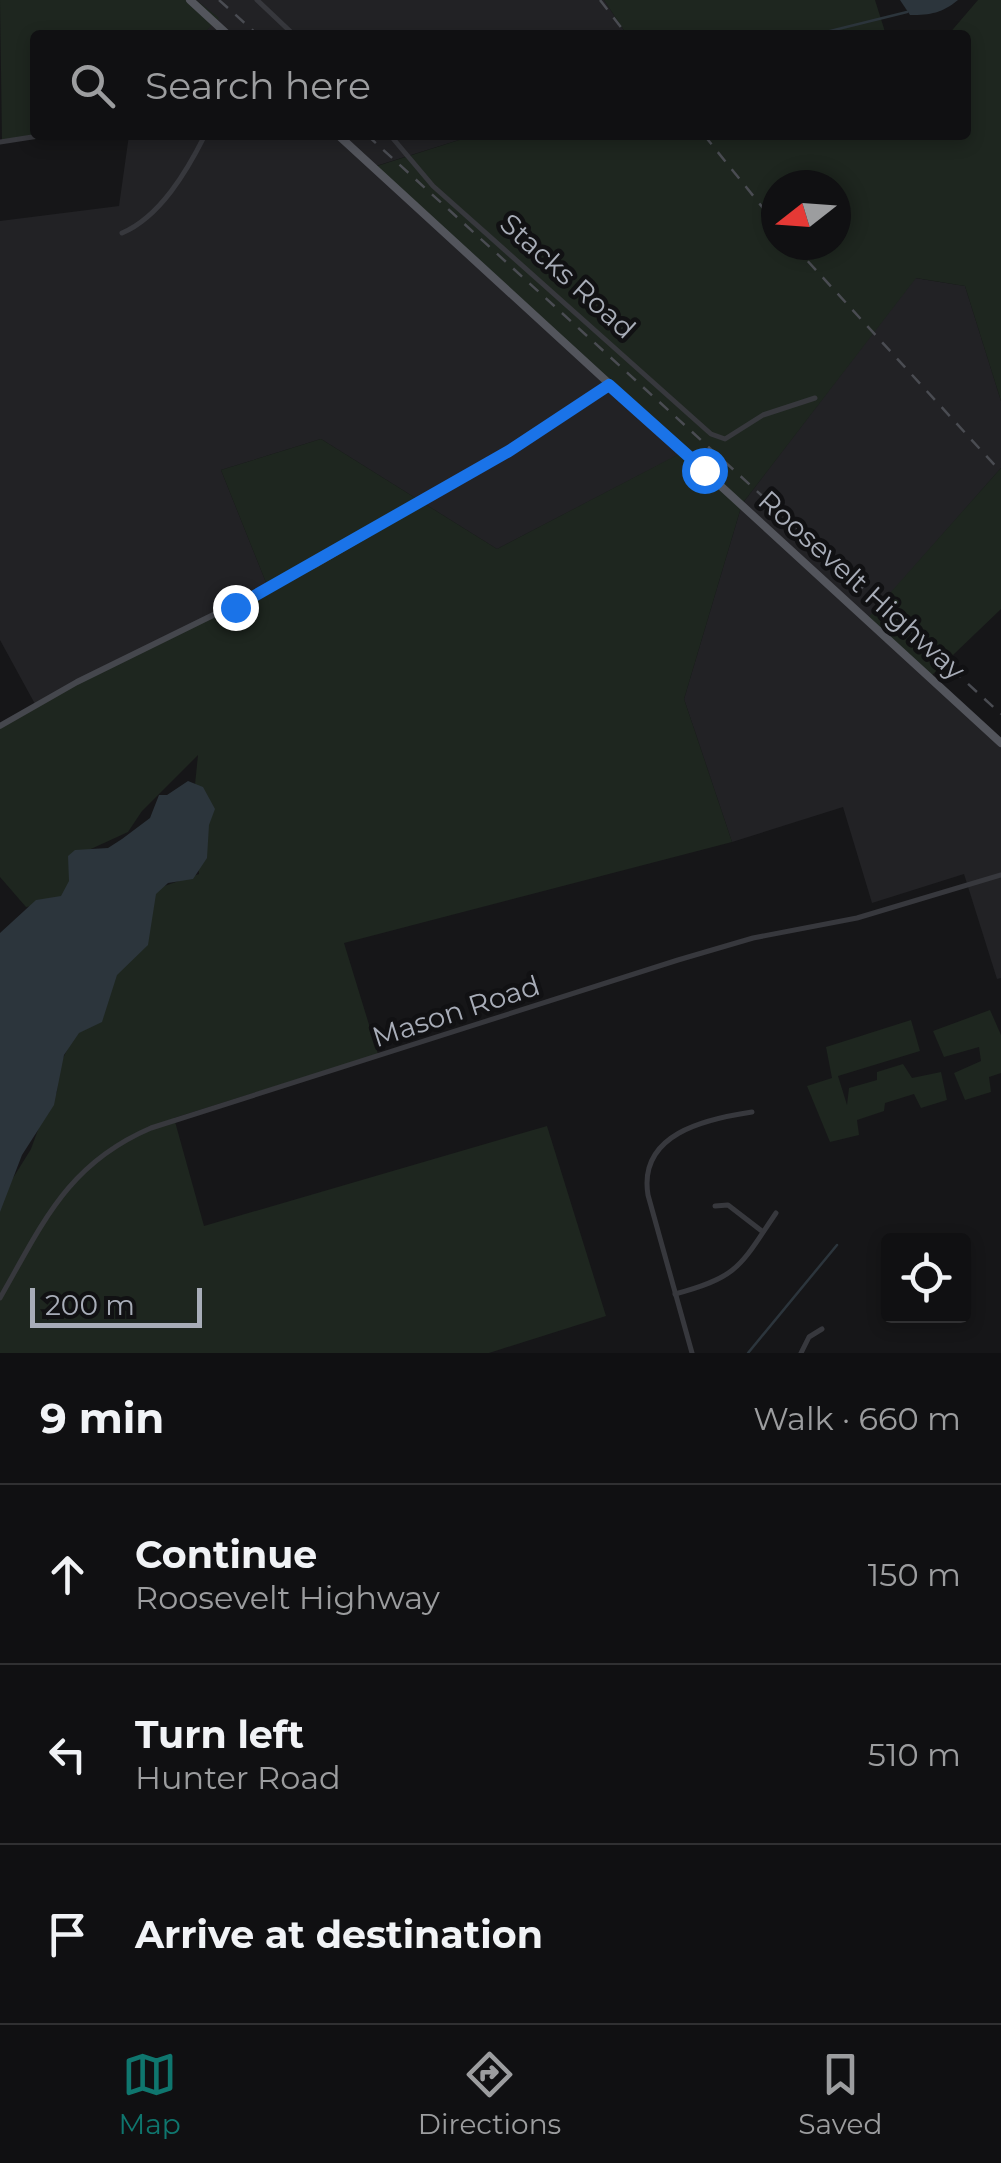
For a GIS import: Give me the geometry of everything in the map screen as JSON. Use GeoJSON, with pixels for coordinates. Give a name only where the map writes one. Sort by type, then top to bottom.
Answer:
{"type":"FeatureCollection","features":[{"type":"Feature","properties":{"kind":"main road"},"geometry":{"type":"LineString","coordinates":[[190,0],[223,30]]}},
{"type":"Feature","properties":{"kind":"main road","name":"Roosevelt Highway"},"geometry":{"type":"LineString","coordinates":[[343,140],[1001,743]]}},
{"type":"Feature","properties":{"kind":"street"},"geometry":{"type":"LineString","coordinates":[[256,0],[289,30]]}},
{"type":"Feature","properties":{"kind":"street"},"geometry":{"type":"LineString","coordinates":[[0,142],[30,137]]}},
{"type":"Feature","properties":{"kind":"street"},"geometry":{"type":"LineString","coordinates":[[122,233],[139,226],[180,179],[202,140]]}},
{"type":"Feature","properties":{"kind":"street","name":"Stacks Road"},"geometry":{"type":"LineString","coordinates":[[394,140],[434,186],[711,434],[725,439],[763,415],[815,398]]}},
{"type":"Feature","properties":{"kind":"street"},"geometry":{"type":"LineString","coordinates":[[0,726],[77,682],[317,564],[509,451],[609,385]]}},
{"type":"Feature","properties":{"kind":"street","name":"Mason Road"},"geometry":{"type":"LineString","coordinates":[[0,1298],[64,1188],[100,1154],[151,1128],[678,960],[752,938],[856,918],[1001,874]]}},
{"type":"Feature","properties":{"kind":"street"},"geometry":{"type":"LineString","coordinates":[[692,1353],[648,1195],[650,1158],[669,1137],[726,1116],[752,1112]]}},
{"type":"Feature","properties":{"kind":"street"},"geometry":{"type":"LineString","coordinates":[[715,1206],[728,1205],[763,1232]]}},
{"type":"Feature","properties":{"kind":"street"},"geometry":{"type":"LineString","coordinates":[[675,1294],[729,1276],[776,1213]]}},
{"type":"Feature","properties":{"kind":"street"},"geometry":{"type":"LineString","coordinates":[[801,1353],[810,1337],[822,1328]]}},
{"type":"Feature","properties":{"kind":"shaded area"},"geometry":{"type":"Polygon","coordinates":[[[0,0],[196,0],[219,18],[207,30],[30,30],[30,137],[2,141],[0,0]]]}},
{"type":"Feature","properties":{"kind":"shaded area"},"geometry":{"type":"Polygon","coordinates":[[[196,0],[604,0],[624,30],[207,30],[218,18],[196,0]]]}},
{"type":"Feature","properties":{"kind":"shaded area"},"geometry":{"type":"Polygon","coordinates":[[[604,0],[875,0],[884,30],[624,30],[604,0]]]}},
{"type":"Feature","properties":{"kind":"shaded area"},"geometry":{"type":"Polygon","coordinates":[[[900,0],[958,0],[936,12],[910,15],[900,0]]]}},
{"type":"Feature","properties":{"kind":"shaded area"},"geometry":{"type":"Polygon","coordinates":[[[978,0],[1001,0],[1001,401],[965,286],[916,278],[742,504],[684,699],[732,842],[344,943],[378,1054],[174,1118],[204,1226],[547,1126],[606,1316],[489,1353],[0,1353],[0,1199],[31,1149],[57,1092],[58,1068],[147,892],[199,874],[192,814],[198,755],[142,811],[128,832],[80,854],[64,900],[26,907],[0,877],[0,728],[35,704],[267,585],[221,470],[321,439],[497,549],[679,454],[374,167],[459,140],[971,140],[971,30],[952,30],[978,0]]]}},
{"type":"Feature","properties":{"kind":"shaded area"},"geometry":{"type":"Polygon","coordinates":[[[128,140],[459,140],[376,166],[680,454],[497,549],[321,439],[221,470],[267,585],[35,704],[0,640],[0,221],[119,206],[128,140]]]}},
{"type":"Feature","properties":{"kind":"shaded area"},"geometry":{"type":"Polygon","coordinates":[[[915,278],[965,286],[1001,401],[1001,468],[868,619],[1001,742],[1001,978],[997,979],[964,874],[872,903],[843,807],[732,842],[684,699],[742,504],[915,278]]]}},
{"type":"Feature","properties":{"kind":"shaded area"},"geometry":{"type":"Polygon","coordinates":[[[1001,468],[1001,609],[930,677],[867,619],[1001,468]]]}},
{"type":"Feature","properties":{"kind":"shaded area"},"geometry":{"type":"Polygon","coordinates":[[[188,781],[203,787],[215,809],[209,825],[207,858],[193,879],[168,883],[156,894],[148,945],[117,975],[102,1022],[79,1033],[64,1055],[54,1105],[22,1155],[0,1212],[0,933],[36,900],[61,896],[69,881],[68,856],[75,850],[108,848],[150,818],[159,795],[167,795],[188,781]]]}},
{"type":"Feature","properties":{"kind":"shaded area"},"geometry":{"type":"Polygon","coordinates":[[[990,1010],[1001,1035],[1001,1073],[989,1077],[991,1092],[965,1100],[954,1073],[981,1061],[979,1047],[944,1057],[933,1031],[990,1010]]]}},
{"type":"Feature","properties":{"kind":"shaded area"},"geometry":{"type":"Polygon","coordinates":[[[911,1020],[920,1051],[838,1076],[847,1105],[849,1088],[877,1080],[877,1072],[903,1064],[912,1078],[941,1072],[947,1100],[921,1108],[914,1094],[885,1103],[884,1111],[857,1120],[859,1135],[830,1142],[807,1086],[832,1078],[826,1047],[911,1020]]]}},
{"type":"Feature","properties":{"kind":"waterway"},"geometry":{"type":"LineString","coordinates":[[834,30],[907,12]]}},
{"type":"Feature","properties":{"kind":"waterway"},"geometry":{"type":"LineString","coordinates":[[748,1353],[837,1245]]}},
{"type":"Feature","properties":{"kind":"railway"},"geometry":{"type":"LineString","coordinates":[[219,0],[252,30]]}},
{"type":"Feature","properties":{"kind":"railway"},"geometry":{"type":"LineString","coordinates":[[600,0],[623,30]]}},
{"type":"Feature","properties":{"kind":"railway"},"geometry":{"type":"LineString","coordinates":[[372,140],[1001,714]]}},
{"type":"Feature","properties":{"kind":"railway"},"geometry":{"type":"LineString","coordinates":[[708,140],[761,205]]}},
{"type":"Feature","properties":{"kind":"railway"},"geometry":{"type":"LineString","coordinates":[[807,260],[1001,472]]}},
{"type":"Feature","properties":{"kind":"route"},"geometry":{"type":"LineString","coordinates":[[235,607],[317,564],[509,451],[609,385],[704,470]]}}]}
